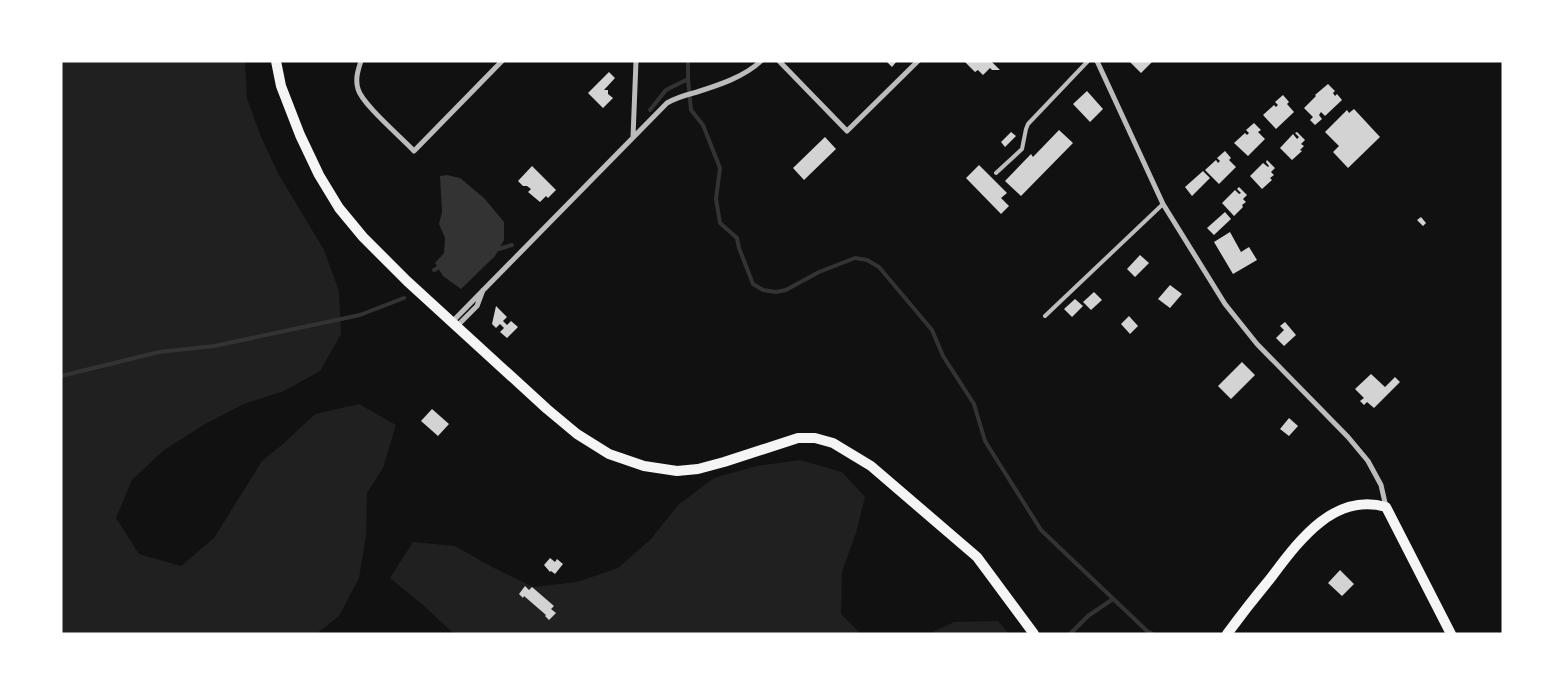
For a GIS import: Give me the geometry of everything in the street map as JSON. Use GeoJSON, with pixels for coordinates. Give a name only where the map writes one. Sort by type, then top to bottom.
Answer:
{"type":"FeatureCollection","features":[{"type":"Feature","properties":{"kind":"main road"},"geometry":{"type":"LineString","coordinates":[[276,61],[281,86],[300,135],[319,175],[339,208],[363,237],[455,324],[547,409],[578,434],[609,454],[644,466],[677,471],[698,469],[798,438],[815,438],[833,442],[872,466],[977,557],[1034,634]]}},
{"type":"Feature","properties":{"kind":"main road"},"geometry":{"type":"LineString","coordinates":[[1227,634],[1293,548],[1322,520],[1338,511],[1362,504],[1386,507],[1451,634]]}},
{"type":"Feature","properties":{"kind":"street"},"geometry":{"type":"LineString","coordinates":[[361,61],[357,74],[358,89],[364,100],[414,151],[502,61]]}},
{"type":"Feature","properties":{"kind":"street"},"geometry":{"type":"LineString","coordinates":[[633,138],[636,61]]}},
{"type":"Feature","properties":{"kind":"street"},"geometry":{"type":"LineString","coordinates":[[455,324],[484,287],[667,103],[677,97],[735,78],[761,61]]}},
{"type":"Feature","properties":{"kind":"street"},"geometry":{"type":"LineString","coordinates":[[779,61],[847,131],[918,61]]}},
{"type":"Feature","properties":{"kind":"street"},"geometry":{"type":"LineString","coordinates":[[1097,61],[1163,204],[1226,304],[1257,344],[1348,437],[1368,462],[1381,485],[1386,507]]}},
{"type":"Feature","properties":{"kind":"lane"},"geometry":{"type":"LineString","coordinates":[[996,172],[1022,149],[1028,124],[1088,61]]}},
{"type":"Feature","properties":{"kind":"lane"},"geometry":{"type":"LineString","coordinates":[[1045,316],[1163,204]]}},
{"type":"Feature","properties":{"kind":"shaded area"},"geometry":{"type":"Polygon","coordinates":[[[61,61],[245,61],[247,98],[261,137],[279,175],[324,250],[339,291],[341,334],[320,371],[284,391],[244,404],[205,424],[164,450],[132,480],[116,518],[139,554],[181,566],[214,538],[262,461],[315,414],[359,404],[396,425],[383,468],[367,493],[366,536],[359,578],[339,616],[316,634],[61,634],[61,61]]]}},
{"type":"Feature","properties":{"kind":"shaded area"},"geometry":{"type":"Polygon","coordinates":[[[447,175],[460,178],[484,198],[504,222],[504,240],[495,256],[461,289],[443,276],[435,263],[444,253],[445,238],[439,224],[442,212],[440,176],[447,175]]]}},
{"type":"Feature","properties":{"kind":"shaded area"},"geometry":{"type":"Polygon","coordinates":[[[800,460],[842,472],[865,497],[856,533],[842,572],[841,614],[861,634],[454,634],[390,578],[413,542],[455,546],[533,587],[577,582],[618,568],[651,539],[678,505],[714,478],[757,466],[800,460]]]}},
{"type":"Feature","properties":{"kind":"shaded area"},"geometry":{"type":"Polygon","coordinates":[[[998,621],[1009,634],[928,634],[954,622],[998,621]]]}},
{"type":"Feature","properties":{"kind":"building"},"geometry":{"type":"Polygon","coordinates":[[[886,61],[897,61],[892,67],[886,61]]]}},
{"type":"Feature","properties":{"kind":"building"},"geometry":{"type":"Polygon","coordinates":[[[964,61],[991,61],[1000,70],[992,70],[990,68],[983,75],[978,70],[975,72],[964,61]]]}},
{"type":"Feature","properties":{"kind":"building"},"geometry":{"type":"Polygon","coordinates":[[[1129,61],[1153,61],[1141,73],[1129,61]]]}},
{"type":"Feature","properties":{"kind":"building"},"geometry":{"type":"Polygon","coordinates":[[[609,72],[615,78],[604,90],[608,90],[608,94],[613,98],[603,108],[588,93],[609,72]]]}},
{"type":"Feature","properties":{"kind":"building"},"geometry":{"type":"Polygon","coordinates":[[[1328,84],[1335,91],[1333,93],[1335,96],[1337,94],[1342,100],[1325,116],[1321,112],[1319,115],[1322,119],[1315,125],[1310,120],[1313,117],[1304,108],[1328,84]]]}},
{"type":"Feature","properties":{"kind":"building"},"geometry":{"type":"Polygon","coordinates":[[[1087,91],[1103,109],[1090,122],[1073,104],[1087,91]]]}},
{"type":"Feature","properties":{"kind":"building"},"geometry":{"type":"Polygon","coordinates":[[[1283,95],[1289,102],[1287,104],[1294,112],[1276,129],[1263,115],[1274,105],[1276,107],[1278,105],[1275,102],[1283,95]]]}},
{"type":"Feature","properties":{"kind":"building"},"geometry":{"type":"Polygon","coordinates":[[[1354,109],[1380,137],[1348,168],[1333,152],[1339,146],[1325,132],[1347,110],[1349,113],[1354,109]]]}},
{"type":"Feature","properties":{"kind":"building"},"geometry":{"type":"Polygon","coordinates":[[[1254,123],[1261,130],[1258,132],[1265,139],[1248,156],[1234,143],[1245,133],[1247,135],[1249,133],[1246,130],[1254,123]]]}},
{"type":"Feature","properties":{"kind":"building"},"geometry":{"type":"Polygon","coordinates":[[[1059,130],[1073,143],[1021,196],[1005,181],[1031,154],[1033,157],[1059,130]]]}},
{"type":"Feature","properties":{"kind":"building"},"geometry":{"type":"Polygon","coordinates":[[[1011,132],[1016,136],[1005,147],[1001,142],[1011,132]]]}},
{"type":"Feature","properties":{"kind":"building"},"geometry":{"type":"Polygon","coordinates":[[[1297,132],[1305,140],[1301,144],[1304,146],[1300,150],[1302,151],[1292,160],[1280,148],[1293,134],[1297,139],[1299,137],[1295,133],[1297,132]]]}},
{"type":"Feature","properties":{"kind":"building"},"geometry":{"type":"Polygon","coordinates":[[[825,137],[836,149],[804,180],[793,168],[825,137]]]}},
{"type":"Feature","properties":{"kind":"building"},"geometry":{"type":"Polygon","coordinates":[[[1225,151],[1231,158],[1229,160],[1236,167],[1219,184],[1205,170],[1216,160],[1218,163],[1220,161],[1217,158],[1225,151]]]}},
{"type":"Feature","properties":{"kind":"building"},"geometry":{"type":"Polygon","coordinates":[[[1267,160],[1275,168],[1271,172],[1274,175],[1270,178],[1272,180],[1262,189],[1250,176],[1263,163],[1268,167],[1267,160]]]}},
{"type":"Feature","properties":{"kind":"building"},"geometry":{"type":"Polygon","coordinates":[[[979,165],[1007,193],[1001,198],[1009,206],[1001,214],[966,178],[979,165]]]}},
{"type":"Feature","properties":{"kind":"building"},"geometry":{"type":"Polygon","coordinates":[[[532,166],[556,190],[548,198],[546,196],[540,202],[528,192],[531,189],[523,186],[518,181],[532,166]]]}},
{"type":"Feature","properties":{"kind":"building"},"geometry":{"type":"Polygon","coordinates":[[[1203,171],[1210,178],[1192,196],[1185,187],[1203,171]]]}},
{"type":"Feature","properties":{"kind":"building"},"geometry":{"type":"Polygon","coordinates":[[[1239,187],[1247,195],[1243,199],[1246,202],[1234,216],[1222,203],[1235,190],[1239,194],[1241,193],[1237,189],[1239,187]]]}},
{"type":"Feature","properties":{"kind":"building"},"geometry":{"type":"Polygon","coordinates":[[[1225,212],[1231,219],[1214,235],[1207,228],[1225,212]]]}},
{"type":"Feature","properties":{"kind":"building"},"geometry":{"type":"Polygon","coordinates":[[[1421,217],[1426,223],[1423,226],[1417,220],[1421,217]]]}},
{"type":"Feature","properties":{"kind":"building"},"geometry":{"type":"Polygon","coordinates":[[[1230,232],[1241,252],[1249,247],[1257,260],[1233,274],[1214,242],[1230,232]]]}},
{"type":"Feature","properties":{"kind":"building"},"geometry":{"type":"Polygon","coordinates":[[[1140,255],[1149,263],[1135,277],[1127,269],[1140,255]]]}},
{"type":"Feature","properties":{"kind":"building"},"geometry":{"type":"Polygon","coordinates":[[[1170,285],[1182,294],[1170,308],[1158,299],[1170,285]]]}},
{"type":"Feature","properties":{"kind":"building"},"geometry":{"type":"Polygon","coordinates":[[[1094,292],[1102,300],[1091,310],[1083,302],[1094,292]]]}},
{"type":"Feature","properties":{"kind":"building"},"geometry":{"type":"Polygon","coordinates":[[[1075,299],[1083,306],[1072,317],[1064,309],[1075,299]]]}},
{"type":"Feature","properties":{"kind":"building"},"geometry":{"type":"Polygon","coordinates":[[[496,306],[507,317],[503,321],[507,325],[511,321],[518,327],[507,338],[500,332],[504,328],[500,324],[496,328],[492,324],[496,306]]]}},
{"type":"Feature","properties":{"kind":"building"},"geometry":{"type":"Polygon","coordinates":[[[1129,316],[1138,326],[1130,334],[1121,324],[1129,316]]]}},
{"type":"Feature","properties":{"kind":"building"},"geometry":{"type":"Polygon","coordinates":[[[1285,322],[1296,335],[1284,346],[1276,338],[1284,330],[1280,326],[1285,322]]]}},
{"type":"Feature","properties":{"kind":"building"},"geometry":{"type":"Polygon","coordinates":[[[1242,362],[1255,375],[1231,399],[1218,386],[1242,362]]]}},
{"type":"Feature","properties":{"kind":"building"},"geometry":{"type":"Polygon","coordinates":[[[1371,374],[1385,387],[1395,377],[1400,382],[1374,408],[1367,402],[1364,405],[1360,401],[1364,398],[1355,389],[1371,374]]]}},
{"type":"Feature","properties":{"kind":"building"},"geometry":{"type":"Polygon","coordinates":[[[432,409],[449,424],[438,436],[421,421],[432,409]]]}},
{"type":"Feature","properties":{"kind":"building"},"geometry":{"type":"Polygon","coordinates":[[[1289,418],[1298,426],[1289,436],[1280,429],[1289,418]]]}},
{"type":"Feature","properties":{"kind":"building"},"geometry":{"type":"Polygon","coordinates":[[[550,558],[555,562],[557,559],[563,564],[555,574],[550,572],[544,565],[550,558]]]}},
{"type":"Feature","properties":{"kind":"building"},"geometry":{"type":"Polygon","coordinates":[[[1340,570],[1354,584],[1342,596],[1328,583],[1340,570]]]}},
{"type":"Feature","properties":{"kind":"building"},"geometry":{"type":"Polygon","coordinates":[[[525,586],[529,590],[532,587],[554,606],[551,609],[556,613],[549,620],[546,615],[519,594],[525,586]]]}},
{"type":"Feature","properties":{"kind":"waterway"},"geometry":{"type":"LineString","coordinates":[[688,61],[691,110],[703,125],[720,168],[716,199],[720,223],[737,238],[753,284],[763,290],[776,292],[786,290],[819,272],[855,258],[867,260],[879,267],[932,330],[943,356],[974,404],[985,441],[1041,530],[1147,631],[1153,634]]}},
{"type":"Feature","properties":{"kind":"waterway"},"geometry":{"type":"LineString","coordinates":[[650,110],[666,90],[688,79]]}},
{"type":"Feature","properties":{"kind":"waterway"},"geometry":{"type":"LineString","coordinates":[[495,250],[512,245]]}},
{"type":"Feature","properties":{"kind":"waterway"},"geometry":{"type":"LineString","coordinates":[[434,270],[443,265]]}},
{"type":"Feature","properties":{"kind":"waterway"},"geometry":{"type":"LineString","coordinates":[[61,376],[159,352],[214,346],[360,315],[404,298]]}},
{"type":"Feature","properties":{"kind":"waterway"},"geometry":{"type":"LineString","coordinates":[[1070,634],[1088,616],[1113,599]]}}]}
